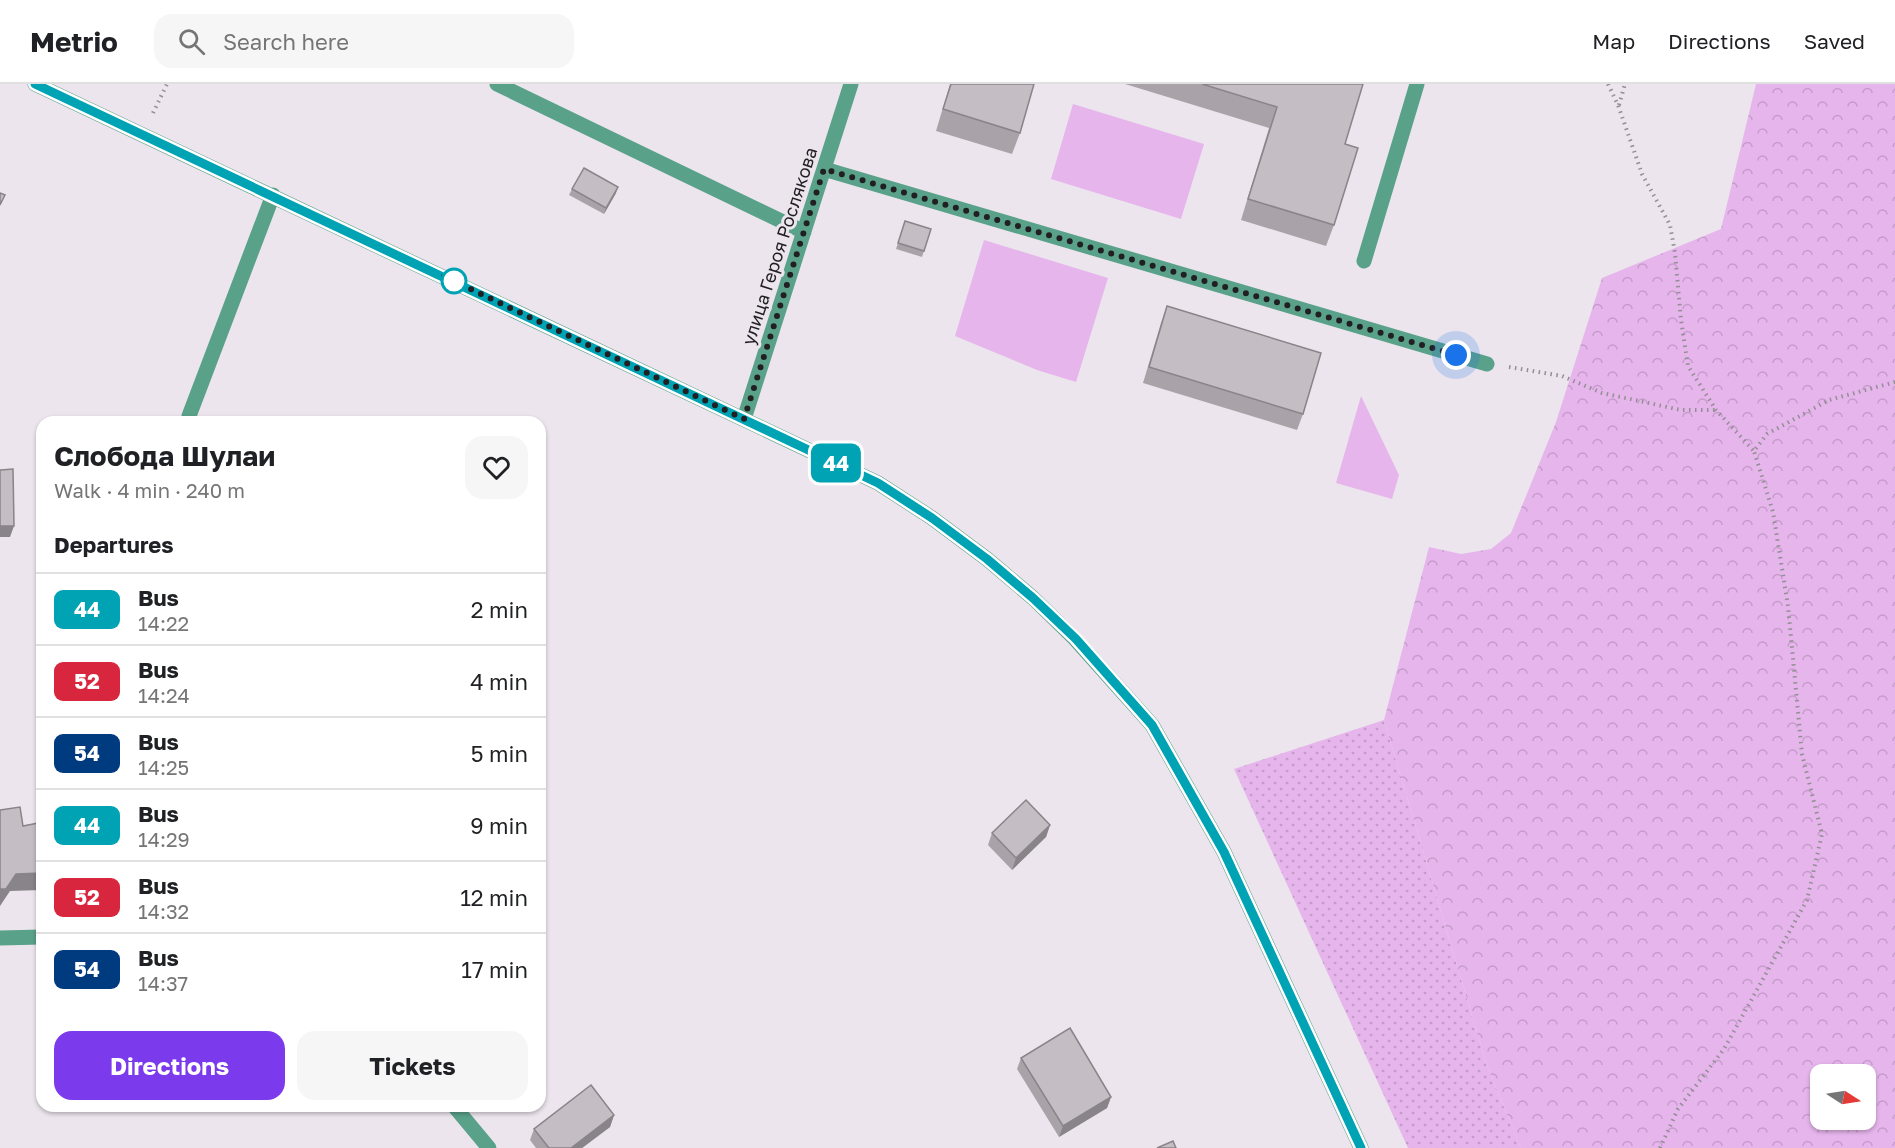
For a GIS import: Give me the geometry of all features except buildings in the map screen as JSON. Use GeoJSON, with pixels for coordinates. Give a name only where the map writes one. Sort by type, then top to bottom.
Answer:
{"type":"FeatureCollection","features":[{"type":"Feature","properties":{"kind":"street"},"geometry":{"type":"LineString","coordinates":[[35,84],[878,483],[932,518],[978,552],[1033,598],[1076,639],[1152,725],[1224,852],[1361,1148]]}},
{"type":"Feature","properties":{"kind":"street","name":"улица Героя Рослякова"},"geometry":{"type":"LineString","coordinates":[[744,419],[851,84]]}},
{"type":"Feature","properties":{"kind":"street"},"geometry":{"type":"LineString","coordinates":[[1364,261],[1417,84]]}},
{"type":"Feature","properties":{"kind":"street"},"geometry":{"type":"LineString","coordinates":[[503,85],[804,232]]}},
{"type":"Feature","properties":{"kind":"street"},"geometry":{"type":"LineString","coordinates":[[824,169],[1487,364]]}},
{"type":"Feature","properties":{"kind":"street"},"geometry":{"type":"LineString","coordinates":[[189,416],[273,195]]}},
{"type":"Feature","properties":{"kind":"street"},"geometry":{"type":"LineString","coordinates":[[0,938],[36,937]]}},
{"type":"Feature","properties":{"kind":"street"},"geometry":{"type":"LineString","coordinates":[[459,1112],[489,1148]]}},
{"type":"Feature","properties":{"kind":"path"},"geometry":{"type":"LineString","coordinates":[[144,134],[167,84]]}},
{"type":"Feature","properties":{"kind":"path"},"geometry":{"type":"LineString","coordinates":[[1608,84],[1618,105],[1642,174],[1670,225],[1688,366],[1716,410],[1754,451],[1773,512],[1788,606],[1802,754],[1822,834],[1807,900],[1724,1049],[1678,1109],[1660,1148]]}},
{"type":"Feature","properties":{"kind":"path"},"geometry":{"type":"LineString","coordinates":[[1618,105],[1625,84]]}},
{"type":"Feature","properties":{"kind":"path"},"geometry":{"type":"LineString","coordinates":[[1487,364],[1562,376],[1602,393],[1681,410],[1716,410]]}},
{"type":"Feature","properties":{"kind":"path"},"geometry":{"type":"LineString","coordinates":[[1754,451],[1767,434],[1828,400],[1895,382]]}},
{"type":"Feature","properties":{"kind":"green space"},"geometry":{"type":"Polygon","coordinates":[[[1756,84],[1895,84],[1895,1148],[1521,1148],[1487,1066],[1384,720],[1429,547],[1461,554],[1491,549],[1511,533],[1556,422],[1602,278],[1721,229],[1756,84]]]}},
{"type":"Feature","properties":{"kind":"green space"},"geometry":{"type":"Polygon","coordinates":[[[1073,104],[1204,144],[1181,219],[1051,179],[1073,104]]]}},
{"type":"Feature","properties":{"kind":"green space"},"geometry":{"type":"Polygon","coordinates":[[[984,240],[1108,278],[1076,382],[1037,370],[955,336],[984,240]]]}},
{"type":"Feature","properties":{"kind":"green space"},"geometry":{"type":"Polygon","coordinates":[[[1361,396],[1399,475],[1392,499],[1336,483],[1361,396]]]}},
{"type":"Feature","properties":{"kind":"green space"},"geometry":{"type":"Polygon","coordinates":[[[1384,720],[1487,1066],[1521,1148],[1408,1148],[1234,769],[1384,720]]]}},
{"type":"Feature","properties":{"kind":"bus line","name":"44"},"geometry":{"type":"LineString","coordinates":[[35,84],[128,126],[878,483],[932,518],[987,559],[1076,639],[1152,725],[1224,852],[1361,1148]]}},
{"type":"Feature","properties":{"kind":"route"},"geometry":{"type":"LineString","coordinates":[[454,281],[443,276],[744,419],[824,169],[1456,355]]}}]}
